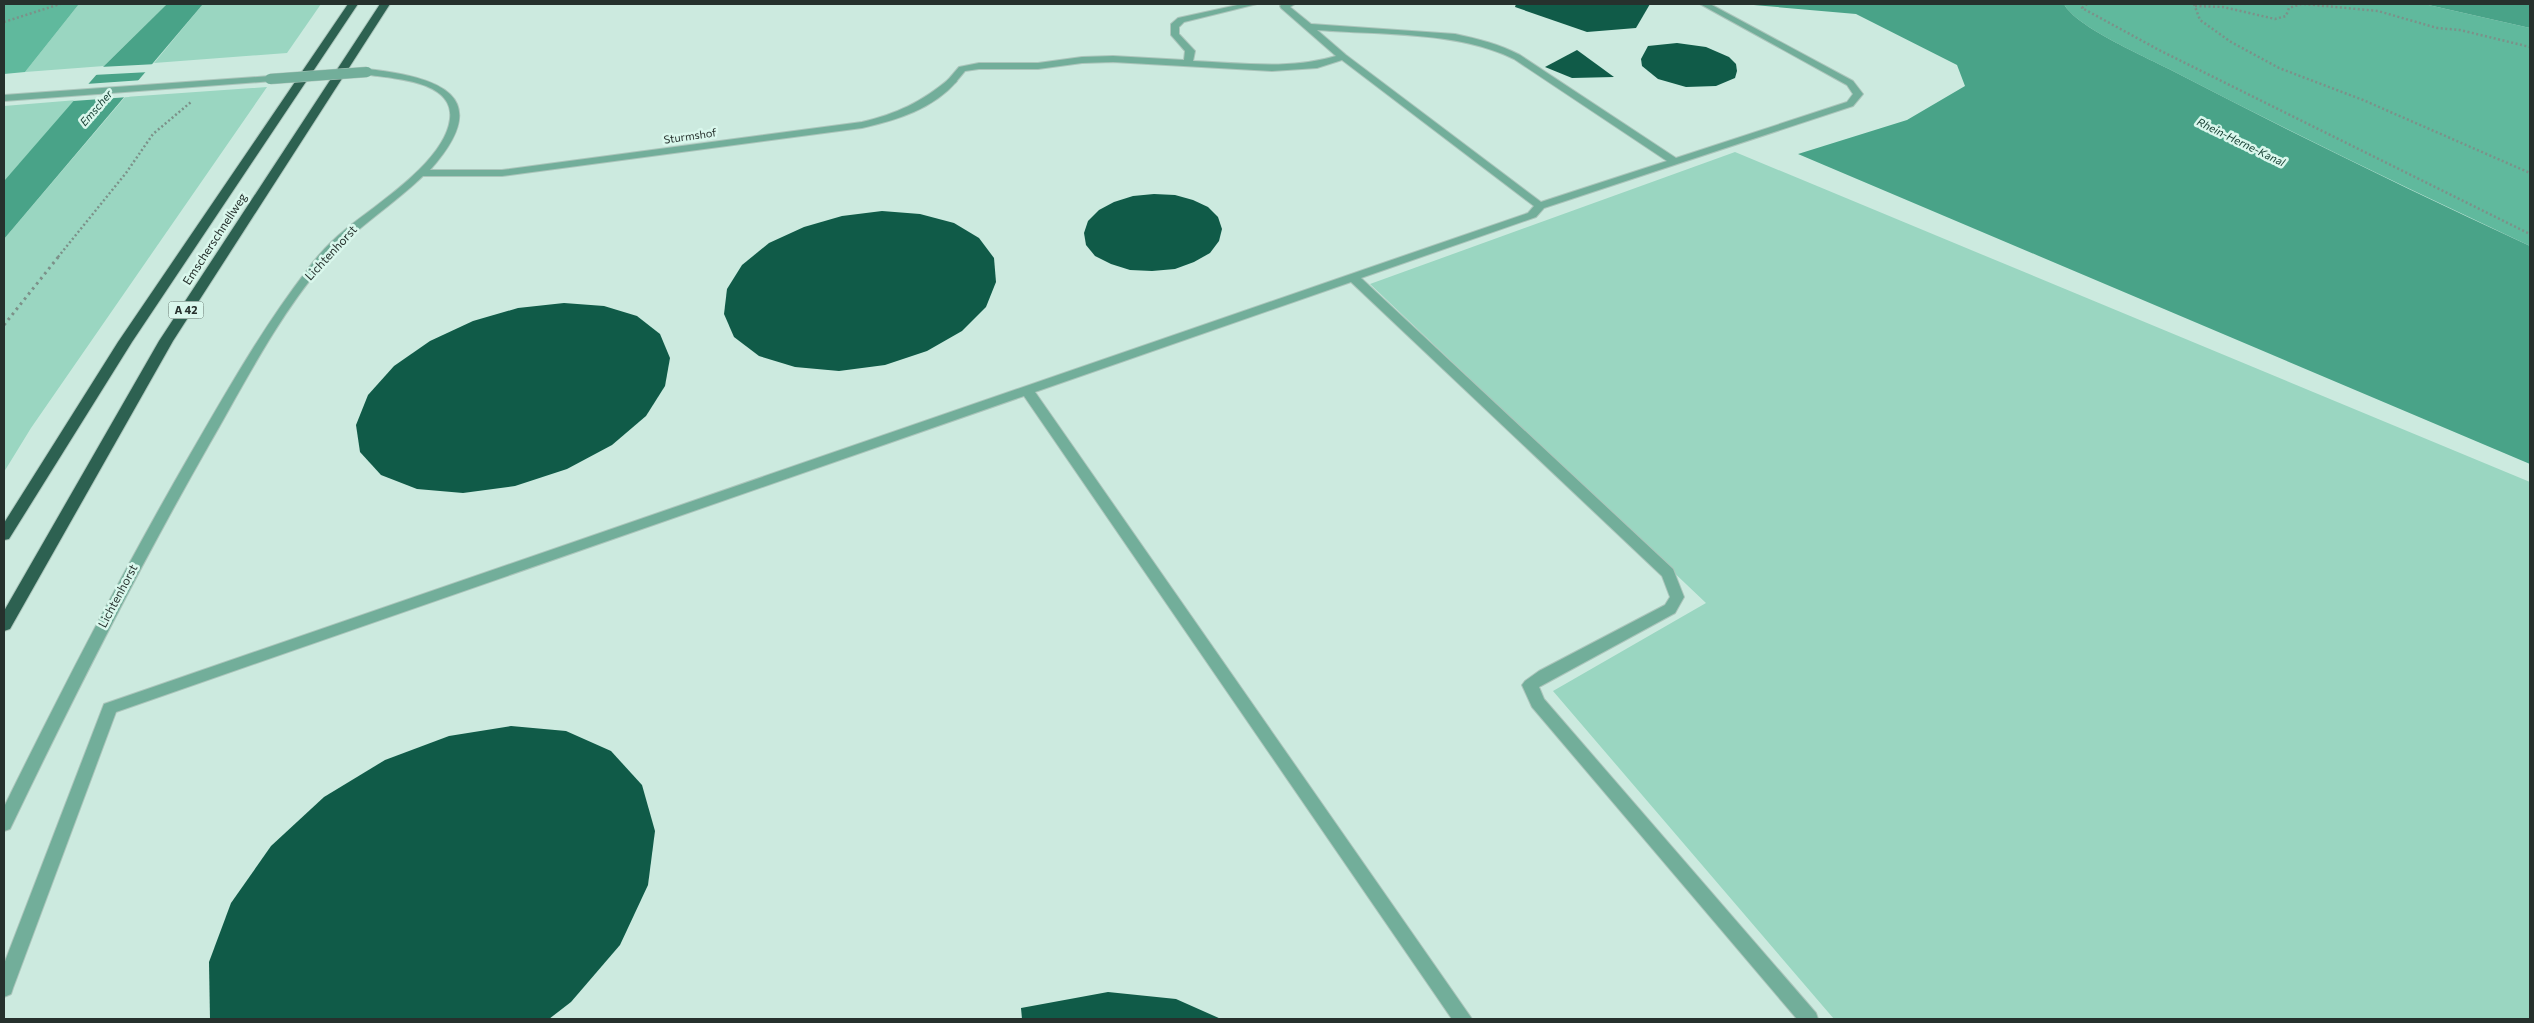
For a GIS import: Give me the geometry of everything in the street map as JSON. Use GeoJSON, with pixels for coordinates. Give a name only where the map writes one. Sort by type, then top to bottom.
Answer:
{"type":"FeatureCollection","features":[{"type":"Feature","properties":{"kind":"highway","name":"Emscherschnellweg"},"geometry":{"type":"LineString","coordinates":[[4,535],[125,342],[353,4]]}},
{"type":"Feature","properties":{"kind":"highway","name":"Emscherschnellweg"},"geometry":{"type":"LineString","coordinates":[[4,625],[166,341],[385,4]]}},
{"type":"Feature","properties":{"kind":"street"},"geometry":{"type":"LineString","coordinates":[[1188,63],[1190,50],[1175,35],[1174,26],[1181,20],[1254,4]]}},
{"type":"Feature","properties":{"kind":"street"},"geometry":{"type":"LineString","coordinates":[[1285,4],[1309,28],[1343,57],[1540,206]]}},
{"type":"Feature","properties":{"kind":"street"},"geometry":{"type":"LineString","coordinates":[[4,988],[110,708],[1532,215],[1540,206],[1850,104],[1858,94],[1850,83],[1704,4]]}},
{"type":"Feature","properties":{"kind":"street"},"geometry":{"type":"LineString","coordinates":[[1309,28],[1455,37],[1499,48],[1517,57],[1675,162]]}},
{"type":"Feature","properties":{"kind":"street","name":"Sturmshof"},"geometry":{"type":"LineString","coordinates":[[419,173],[502,173],[862,125],[918,108],[932,100],[962,69],[980,66],[1038,66],[1082,60],[1113,59],[1289,67],[1317,65],[1343,57]]}},
{"type":"Feature","properties":{"kind":"street","name":"Lichtenhorst"},"geometry":{"type":"LineString","coordinates":[[4,98],[367,72],[422,81],[439,89],[448,97],[455,108],[455,119],[449,136],[437,155],[419,173],[348,234],[315,267],[288,305],[223,409],[148,539],[71,687],[4,824]]}},
{"type":"Feature","properties":{"kind":"street"},"geometry":{"type":"LineString","coordinates":[[1353,277],[1668,573],[1677,597],[1670,610],[1530,685],[1538,703],[1809,1019]]}},
{"type":"Feature","properties":{"kind":"street"},"geometry":{"type":"LineString","coordinates":[[1027,390],[1463,1019]]}},
{"type":"Feature","properties":{"kind":"path"},"geometry":{"type":"LineString","coordinates":[[4,22],[60,4]]}},
{"type":"Feature","properties":{"kind":"path"},"geometry":{"type":"LineString","coordinates":[[2087,4],[2082,8],[2160,50],[2530,234]]}},
{"type":"Feature","properties":{"kind":"path"},"geometry":{"type":"LineString","coordinates":[[2530,47],[2460,30],[2437,28],[2378,11],[2302,4],[2289,8],[2286,16],[2275,20],[2223,7],[2194,5],[2200,20],[2231,42],[2279,68],[2363,100],[2530,173]]}},
{"type":"Feature","properties":{"kind":"path"},"geometry":{"type":"LineString","coordinates":[[4,325],[126,173],[153,134],[215,83]]}},
{"type":"Feature","properties":{"kind":"shaded area"},"geometry":{"type":"Polygon","coordinates":[[[4,4],[79,4],[25,72],[4,74],[4,4]]]}},
{"type":"Feature","properties":{"kind":"shaded area"},"geometry":{"type":"Polygon","coordinates":[[[79,4],[167,4],[104,66],[25,72],[79,4]]]}},
{"type":"Feature","properties":{"kind":"shaded area"},"geometry":{"type":"Polygon","coordinates":[[[203,4],[321,4],[287,53],[154,63],[203,4]]]}},
{"type":"Feature","properties":{"kind":"shaded area"},"geometry":{"type":"Polygon","coordinates":[[[2064,4],[2424,4],[2530,28],[2530,246],[2259,115],[2128,49],[2082,22],[2064,4]]]}},
{"type":"Feature","properties":{"kind":"shaded area"},"geometry":{"type":"Polygon","coordinates":[[[267,87],[31,428],[4,472],[4,239],[125,97],[267,87]]]}},
{"type":"Feature","properties":{"kind":"shaded area"},"geometry":{"type":"Polygon","coordinates":[[[77,100],[69,108],[4,181],[4,106],[77,100]]]}},
{"type":"Feature","properties":{"kind":"shaded area"},"geometry":{"type":"Polygon","coordinates":[[[1735,152],[2530,482],[2530,1019],[1834,1019],[1553,691],[1706,603],[1370,284],[1735,152]]]}},
{"type":"Feature","properties":{"kind":"water","name":"Emscher"},"geometry":{"type":"Polygon","coordinates":[[[167,4],[203,4],[4,239],[4,181],[104,66],[167,4]]]}},
{"type":"Feature","properties":{"kind":"water","name":"Rhein-Herne-Kanal"},"geometry":{"type":"Polygon","coordinates":[[[1742,4],[2064,4],[2082,22],[2128,49],[2349,160],[2530,246],[2530,464],[1798,154],[1907,120],[1965,86],[1957,65],[1856,14],[1742,4]]]}},
{"type":"Feature","properties":{"kind":"water"},"geometry":{"type":"Polygon","coordinates":[[[2424,4],[2530,4],[2530,28],[2424,4]]]}},
{"type":"Feature","properties":{"kind":"pier"},"geometry":{"type":"Polygon","coordinates":[[[157,64],[150,72],[93,75],[100,67],[157,64]]]}},
{"type":"Feature","properties":{"kind":"pier"},"geometry":{"type":"Polygon","coordinates":[[[143,80],[129,97],[73,101],[86,84],[143,80]]]}},
{"type":"Feature","properties":{"kind":"building"},"geometry":{"type":"Polygon","coordinates":[[[1516,4],[1650,4],[1636,28],[1587,32],[1515,7],[1516,4]]]}},
{"type":"Feature","properties":{"kind":"building"},"geometry":{"type":"Polygon","coordinates":[[[1677,43],[1706,47],[1729,57],[1736,64],[1735,78],[1716,86],[1686,87],[1658,79],[1642,66],[1641,59],[1648,46],[1677,43]]]}},
{"type":"Feature","properties":{"kind":"building"},"geometry":{"type":"Polygon","coordinates":[[[1577,50],[1614,77],[1572,78],[1545,67],[1577,50]]]}},
{"type":"Feature","properties":{"kind":"building"},"geometry":{"type":"Polygon","coordinates":[[[1175,195],[1193,200],[1208,207],[1218,217],[1222,229],[1219,241],[1210,253],[1194,262],[1175,269],[1152,271],[1130,270],[1095,256],[1086,245],[1084,233],[1088,221],[1099,210],[1114,202],[1133,196],[1175,195]]]}},
{"type":"Feature","properties":{"kind":"building"},"geometry":{"type":"Polygon","coordinates":[[[882,211],[920,214],[954,223],[979,238],[994,258],[996,282],[986,307],[962,331],[927,351],[885,365],[839,371],[795,367],[759,356],[734,337],[724,314],[727,289],[742,265],[769,243],[804,227],[842,216],[882,211]]]}},
{"type":"Feature","properties":{"kind":"building"},"geometry":{"type":"Polygon","coordinates":[[[564,303],[604,306],[637,316],[660,334],[670,358],[665,386],[646,416],[612,445],[567,469],[515,486],[463,493],[417,489],[381,475],[360,452],[356,425],[368,395],[394,366],[430,341],[473,321],[518,308],[564,303]]]}},
{"type":"Feature","properties":{"kind":"building"},"geometry":{"type":"Polygon","coordinates":[[[511,726],[566,731],[611,751],[642,785],[655,831],[648,885],[620,945],[571,1002],[549,1019],[210,1019],[209,962],[231,903],[271,846],[324,797],[385,760],[449,736],[511,726]]]}},
{"type":"Feature","properties":{"kind":"building"},"geometry":{"type":"Polygon","coordinates":[[[1108,992],[1176,999],[1221,1019],[1022,1019],[1021,1008],[1108,992]]]}}]}
